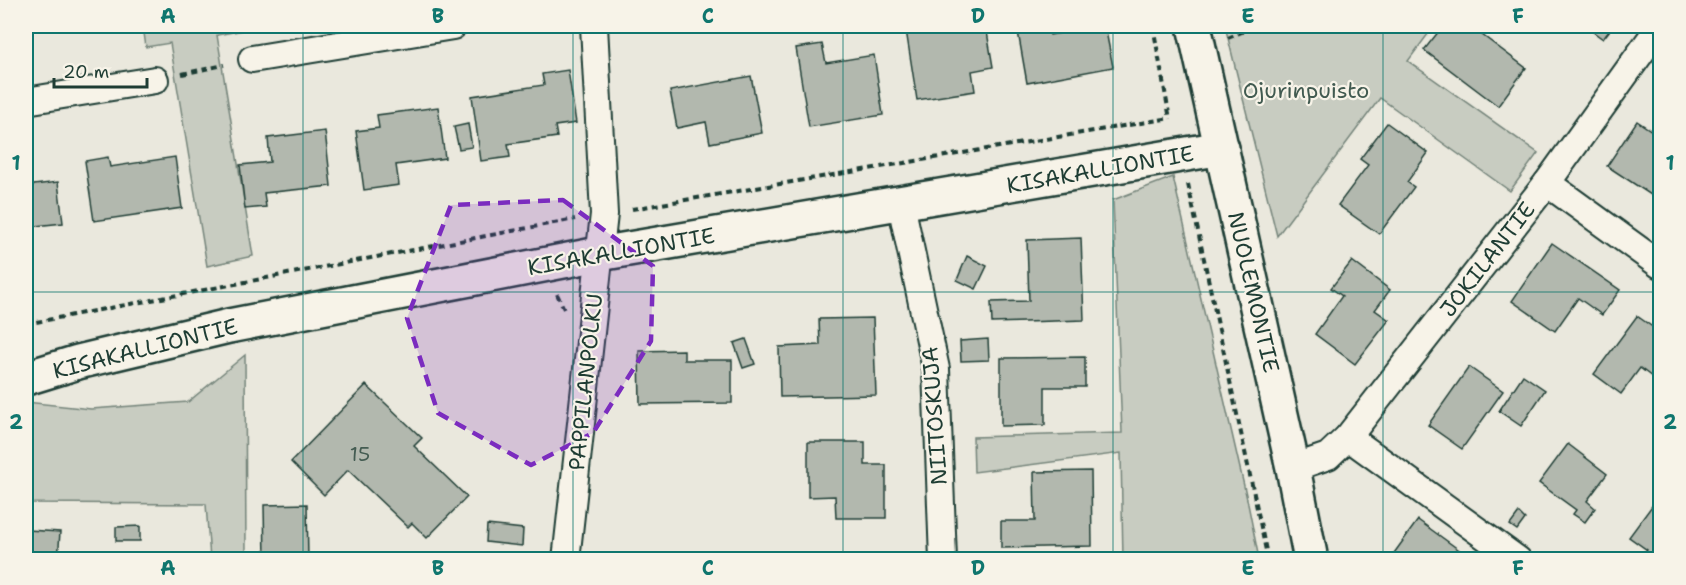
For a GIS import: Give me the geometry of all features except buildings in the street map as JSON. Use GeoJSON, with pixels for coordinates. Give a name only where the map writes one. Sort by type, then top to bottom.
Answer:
{"type":"FeatureCollection","features":[{"type":"Feature","properties":{"kind":"street"},"geometry":{"type":"LineString","coordinates":[[252,59],[453,26]]}},
{"type":"Feature","properties":{"kind":"street","name":"PAPPILANPOLKU"},"geometry":{"type":"LineString","coordinates":[[566,560],[604,214],[594,26]]}},
{"type":"Feature","properties":{"kind":"street","name":"NUOLEMONTIE"},"geometry":{"type":"LineString","coordinates":[[1194,26],[1293,468],[1311,560]]}},
{"type":"Feature","properties":{"kind":"street","name":"JOKILANTIE"},"geometry":{"type":"LineString","coordinates":[[1293,468],[1328,456],[1348,437],[1547,183],[1660,26]]}},
{"type":"Feature","properties":{"kind":"street"},"geometry":{"type":"LineString","coordinates":[[26,101],[155,80]]}},
{"type":"Feature","properties":{"kind":"street","name":"KISAKALLIONTIE"},"geometry":{"type":"LineString","coordinates":[[26,378],[78,362],[229,326],[599,254],[1222,148]]}},
{"type":"Feature","properties":{"kind":"street"},"geometry":{"type":"LineString","coordinates":[[1547,183],[1660,266]]}},
{"type":"Feature","properties":{"kind":"street","name":"NIITOSKUJA"},"geometry":{"type":"LineString","coordinates":[[901,204],[936,369],[942,560]]}},
{"type":"Feature","properties":{"kind":"street"},"geometry":{"type":"LineString","coordinates":[[1348,437],[1518,560]]}},
{"type":"Feature","properties":{"kind":"path"},"geometry":{"type":"LineString","coordinates":[[1153,26],[1170,118],[1181,156],[1268,560]]}},
{"type":"Feature","properties":{"kind":"path"},"geometry":{"type":"LineString","coordinates":[[155,80],[252,59]]}},
{"type":"Feature","properties":{"kind":"highlighted area"},"geometry":{"type":"Polygon","coordinates":[[[563,200],[653,266],[651,341],[593,433],[531,465],[438,413],[407,318],[451,205],[563,200]]]}},
{"type":"Feature","properties":{"kind":"green space"},"geometry":{"type":"Polygon","coordinates":[[[143,26],[266,26],[217,35],[253,256],[207,266],[170,43],[146,47],[143,26]]]}},
{"type":"Feature","properties":{"kind":"green space","name":"Ojurinpuisto"},"geometry":{"type":"Polygon","coordinates":[[[1225,26],[1434,26],[1408,61],[1538,153],[1510,191],[1380,98],[1277,236],[1225,26]]]}},
{"type":"Feature","properties":{"kind":"green space"},"geometry":{"type":"Polygon","coordinates":[[[1173,177],[1259,559],[1123,559],[1121,453],[974,472],[973,437],[1122,433],[1113,200],[1173,177]]]}},
{"type":"Feature","properties":{"kind":"green space"},"geometry":{"type":"Polygon","coordinates":[[[245,355],[246,559],[210,559],[206,504],[26,503],[26,402],[91,409],[188,402],[245,355]]]}}]}
